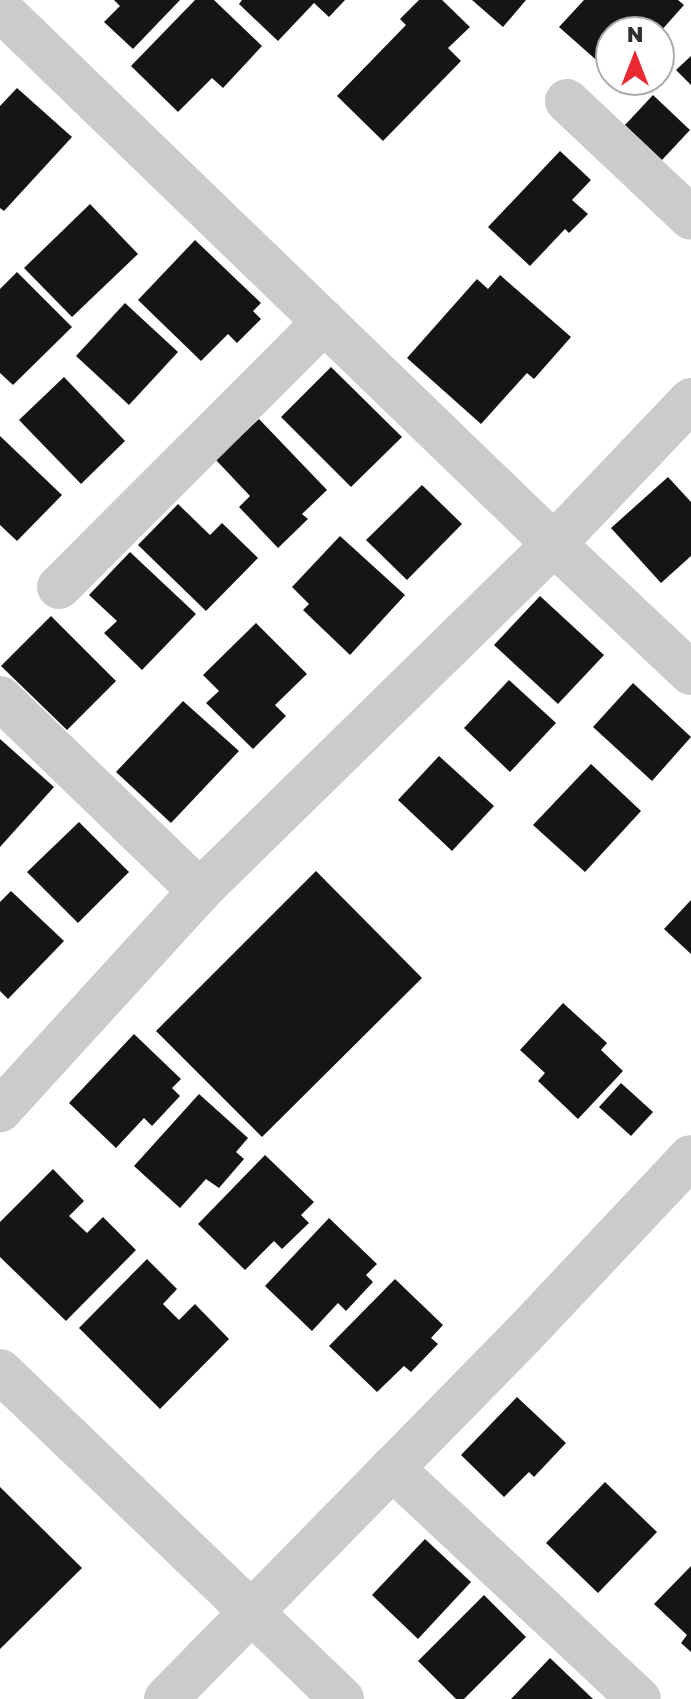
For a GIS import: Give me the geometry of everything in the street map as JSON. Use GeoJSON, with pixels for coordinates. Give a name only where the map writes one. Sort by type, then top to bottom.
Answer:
{"type":"FeatureCollection","features":[{"type":"Feature","properties":{"kind":"street"},"geometry":{"type":"LineString","coordinates":[[0,9],[691,673]]}},
{"type":"Feature","properties":{"kind":"street"},"geometry":{"type":"LineString","coordinates":[[567,101],[691,218]]}},
{"type":"Feature","properties":{"kind":"street"},"geometry":{"type":"LineString","coordinates":[[59,587],[324,322]]}},
{"type":"Feature","properties":{"kind":"street"},"geometry":{"type":"LineString","coordinates":[[0,1110],[200,891],[554,544],[691,400]]}},
{"type":"Feature","properties":{"kind":"street"},"geometry":{"type":"LineString","coordinates":[[0,698],[200,891]]}},
{"type":"Feature","properties":{"kind":"street"},"geometry":{"type":"LineString","coordinates":[[166,1699],[691,1157]]}},
{"type":"Feature","properties":{"kind":"street"},"geometry":{"type":"LineString","coordinates":[[0,1371],[342,1699]]}},
{"type":"Feature","properties":{"kind":"street"},"geometry":{"type":"LineString","coordinates":[[392,1468],[639,1699]]}},
{"type":"Feature","properties":{"kind":"building"},"geometry":{"type":"Polygon","coordinates":[[[114,0],[180,0],[133,49],[104,22],[120,6],[114,0]]]}},
{"type":"Feature","properties":{"kind":"building"},"geometry":{"type":"Polygon","coordinates":[[[195,0],[214,0],[262,46],[223,88],[212,78],[178,112],[131,66],[195,0]]]}},
{"type":"Feature","properties":{"kind":"building"},"geometry":{"type":"Polygon","coordinates":[[[242,0],[345,0],[329,17],[314,3],[278,41],[239,4],[242,0]]]}},
{"type":"Feature","properties":{"kind":"building"},"geometry":{"type":"Polygon","coordinates":[[[419,0],[442,0],[470,27],[448,48],[461,61],[383,141],[337,96],[406,25],[400,19],[419,0]]]}},
{"type":"Feature","properties":{"kind":"building"},"geometry":{"type":"Polygon","coordinates":[[[472,0],[526,0],[503,27],[472,0]]]}},
{"type":"Feature","properties":{"kind":"building"},"geometry":{"type":"Polygon","coordinates":[[[584,0],[678,0],[684,5],[674,16],[595,16],[595,59],[559,27],[584,0]]]}},
{"type":"Feature","properties":{"kind":"building"},"geometry":{"type":"Polygon","coordinates":[[[691,56],[691,85],[676,70],[691,56]]]}},
{"type":"Feature","properties":{"kind":"building"},"geometry":{"type":"Polygon","coordinates":[[[17,88],[72,137],[4,211],[0,208],[0,106],[17,88]]]}},
{"type":"Feature","properties":{"kind":"building"},"geometry":{"type":"Polygon","coordinates":[[[654,96],[690,130],[662,160],[625,125],[654,96]]]}},
{"type":"Feature","properties":{"kind":"building"},"geometry":{"type":"Polygon","coordinates":[[[560,151],[591,180],[572,200],[588,214],[569,233],[565,229],[530,266],[488,227],[560,151]]]}},
{"type":"Feature","properties":{"kind":"building"},"geometry":{"type":"Polygon","coordinates":[[[90,204],[138,254],[72,317],[24,268],[90,204]]]}},
{"type":"Feature","properties":{"kind":"building"},"geometry":{"type":"Polygon","coordinates":[[[195,240],[261,303],[253,311],[261,319],[237,343],[228,334],[201,361],[138,300],[195,240]]]}},
{"type":"Feature","properties":{"kind":"building"},"geometry":{"type":"Polygon","coordinates":[[[17,272],[72,327],[13,385],[0,373],[0,289],[17,272]]]}},
{"type":"Feature","properties":{"kind":"building"},"geometry":{"type":"Polygon","coordinates":[[[500,275],[571,337],[534,379],[527,373],[481,424],[407,358],[477,279],[488,289],[500,275]]]}},
{"type":"Feature","properties":{"kind":"building"},"geometry":{"type":"Polygon","coordinates":[[[125,303],[178,352],[129,405],[76,356],[125,303]]]}},
{"type":"Feature","properties":{"kind":"building"},"geometry":{"type":"Polygon","coordinates":[[[331,367],[402,437],[351,487],[281,417],[331,367]]]}},
{"type":"Feature","properties":{"kind":"building"},"geometry":{"type":"Polygon","coordinates":[[[64,377],[125,441],[81,484],[19,420],[64,377]]]}},
{"type":"Feature","properties":{"kind":"building"},"geometry":{"type":"Polygon","coordinates":[[[259,419],[327,490],[302,514],[308,519],[278,548],[239,507],[250,496],[216,460],[259,419]]]}},
{"type":"Feature","properties":{"kind":"building"},"geometry":{"type":"Polygon","coordinates":[[[0,436],[62,495],[17,541],[0,525],[0,436]]]}},
{"type":"Feature","properties":{"kind":"building"},"geometry":{"type":"Polygon","coordinates":[[[668,477],[691,502],[691,556],[661,583],[611,528],[668,477]]]}},
{"type":"Feature","properties":{"kind":"building"},"geometry":{"type":"Polygon","coordinates":[[[422,485],[462,524],[407,580],[366,540],[422,485]]]}},
{"type":"Feature","properties":{"kind":"building"},"geometry":{"type":"Polygon","coordinates":[[[178,504],[210,535],[222,523],[258,558],[206,611],[138,545],[178,504]]]}},
{"type":"Feature","properties":{"kind":"building"},"geometry":{"type":"Polygon","coordinates":[[[340,536],[405,595],[350,655],[303,610],[309,604],[292,587],[340,536]]]}},
{"type":"Feature","properties":{"kind":"building"},"geometry":{"type":"Polygon","coordinates":[[[130,552],[196,614],[142,670],[104,633],[117,621],[89,595],[130,552]]]}},
{"type":"Feature","properties":{"kind":"building"},"geometry":{"type":"Polygon","coordinates":[[[540,596],[604,655],[558,704],[494,645],[540,596]]]}},
{"type":"Feature","properties":{"kind":"building"},"geometry":{"type":"Polygon","coordinates":[[[51,616],[116,681],[67,730],[1,666],[51,616]]]}},
{"type":"Feature","properties":{"kind":"building"},"geometry":{"type":"Polygon","coordinates":[[[256,623],[307,674],[275,705],[286,716],[253,749],[206,703],[219,691],[203,675],[256,623]]]}},
{"type":"Feature","properties":{"kind":"building"},"geometry":{"type":"Polygon","coordinates":[[[509,680],[556,723],[510,772],[464,728],[509,680]]]}},
{"type":"Feature","properties":{"kind":"building"},"geometry":{"type":"Polygon","coordinates":[[[633,683],[691,737],[652,781],[593,727],[633,683]]]}},
{"type":"Feature","properties":{"kind":"building"},"geometry":{"type":"Polygon","coordinates":[[[183,701],[239,751],[171,823],[116,772],[183,701]]]}},
{"type":"Feature","properties":{"kind":"building"},"geometry":{"type":"Polygon","coordinates":[[[0,739],[54,787],[0,847],[0,739]]]}},
{"type":"Feature","properties":{"kind":"building"},"geometry":{"type":"Polygon","coordinates":[[[439,756],[494,806],[452,851],[398,800],[439,756]]]}},
{"type":"Feature","properties":{"kind":"building"},"geometry":{"type":"Polygon","coordinates":[[[591,764],[641,811],[585,872],[533,825],[591,764]]]}},
{"type":"Feature","properties":{"kind":"building"},"geometry":{"type":"Polygon","coordinates":[[[79,822],[129,872],[78,923],[27,872],[79,822]]]}},
{"type":"Feature","properties":{"kind":"building"},"geometry":{"type":"Polygon","coordinates":[[[316,871],[422,978],[262,1137],[156,1031],[316,871]]]}},
{"type":"Feature","properties":{"kind":"building"},"geometry":{"type":"Polygon","coordinates":[[[11,891],[64,941],[8,999],[0,991],[0,902],[11,891]]]}},
{"type":"Feature","properties":{"kind":"building"},"geometry":{"type":"Polygon","coordinates":[[[691,900],[691,954],[664,929],[691,900]]]}},
{"type":"Feature","properties":{"kind":"building"},"geometry":{"type":"Polygon","coordinates":[[[563,1003],[607,1043],[601,1050],[623,1071],[578,1119],[538,1081],[545,1073],[520,1050],[563,1003]]]}},
{"type":"Feature","properties":{"kind":"building"},"geometry":{"type":"Polygon","coordinates":[[[134,1034],[181,1079],[172,1088],[180,1096],[152,1126],[144,1118],[116,1148],[69,1103],[134,1034]]]}},
{"type":"Feature","properties":{"kind":"building"},"geometry":{"type":"Polygon","coordinates":[[[621,1083],[653,1112],[631,1136],[599,1107],[621,1083]]]}},
{"type":"Feature","properties":{"kind":"building"},"geometry":{"type":"Polygon","coordinates":[[[199,1094],[248,1138],[236,1152],[244,1159],[219,1188],[206,1179],[180,1208],[134,1166],[199,1094]]]}},
{"type":"Feature","properties":{"kind":"building"},"geometry":{"type":"Polygon","coordinates":[[[265,1155],[314,1202],[301,1215],[309,1223],[282,1249],[274,1241],[245,1270],[198,1224],[265,1155]]]}},
{"type":"Feature","properties":{"kind":"building"},"geometry":{"type":"Polygon","coordinates":[[[53,1169],[84,1201],[69,1216],[87,1233],[103,1217],[136,1250],[66,1321],[0,1257],[0,1222],[53,1169]]]}},
{"type":"Feature","properties":{"kind":"building"},"geometry":{"type":"Polygon","coordinates":[[[329,1218],[377,1264],[366,1275],[373,1282],[346,1311],[338,1303],[312,1331],[265,1286],[329,1218]]]}},
{"type":"Feature","properties":{"kind":"building"},"geometry":{"type":"Polygon","coordinates":[[[147,1259],[177,1289],[163,1304],[179,1320],[195,1304],[229,1339],[160,1409],[79,1328],[147,1259]]]}},
{"type":"Feature","properties":{"kind":"building"},"geometry":{"type":"Polygon","coordinates":[[[395,1279],[443,1325],[431,1338],[438,1344],[411,1372],[404,1366],[377,1392],[329,1346],[395,1279]]]}},
{"type":"Feature","properties":{"kind":"building"},"geometry":{"type":"Polygon","coordinates":[[[517,1397],[566,1443],[534,1477],[529,1472],[504,1497],[461,1455],[517,1397]]]}},
{"type":"Feature","properties":{"kind":"building"},"geometry":{"type":"Polygon","coordinates":[[[605,1482],[657,1532],[598,1593],[546,1543],[605,1482]]]}},
{"type":"Feature","properties":{"kind":"building"},"geometry":{"type":"Polygon","coordinates":[[[0,1487],[82,1568],[0,1649],[0,1487]]]}},
{"type":"Feature","properties":{"kind":"building"},"geometry":{"type":"Polygon","coordinates":[[[425,1539],[471,1582],[418,1639],[372,1595],[425,1539]]]}},
{"type":"Feature","properties":{"kind":"building"},"geometry":{"type":"Polygon","coordinates":[[[691,1566],[691,1652],[681,1643],[687,1635],[654,1604],[691,1566]]]}},
{"type":"Feature","properties":{"kind":"building"},"geometry":{"type":"Polygon","coordinates":[[[484,1595],[526,1637],[464,1699],[456,1699],[418,1661],[484,1595]]]}},
{"type":"Feature","properties":{"kind":"building"},"geometry":{"type":"Polygon","coordinates":[[[550,1658],[593,1699],[511,1699],[550,1658]]]}}]}
